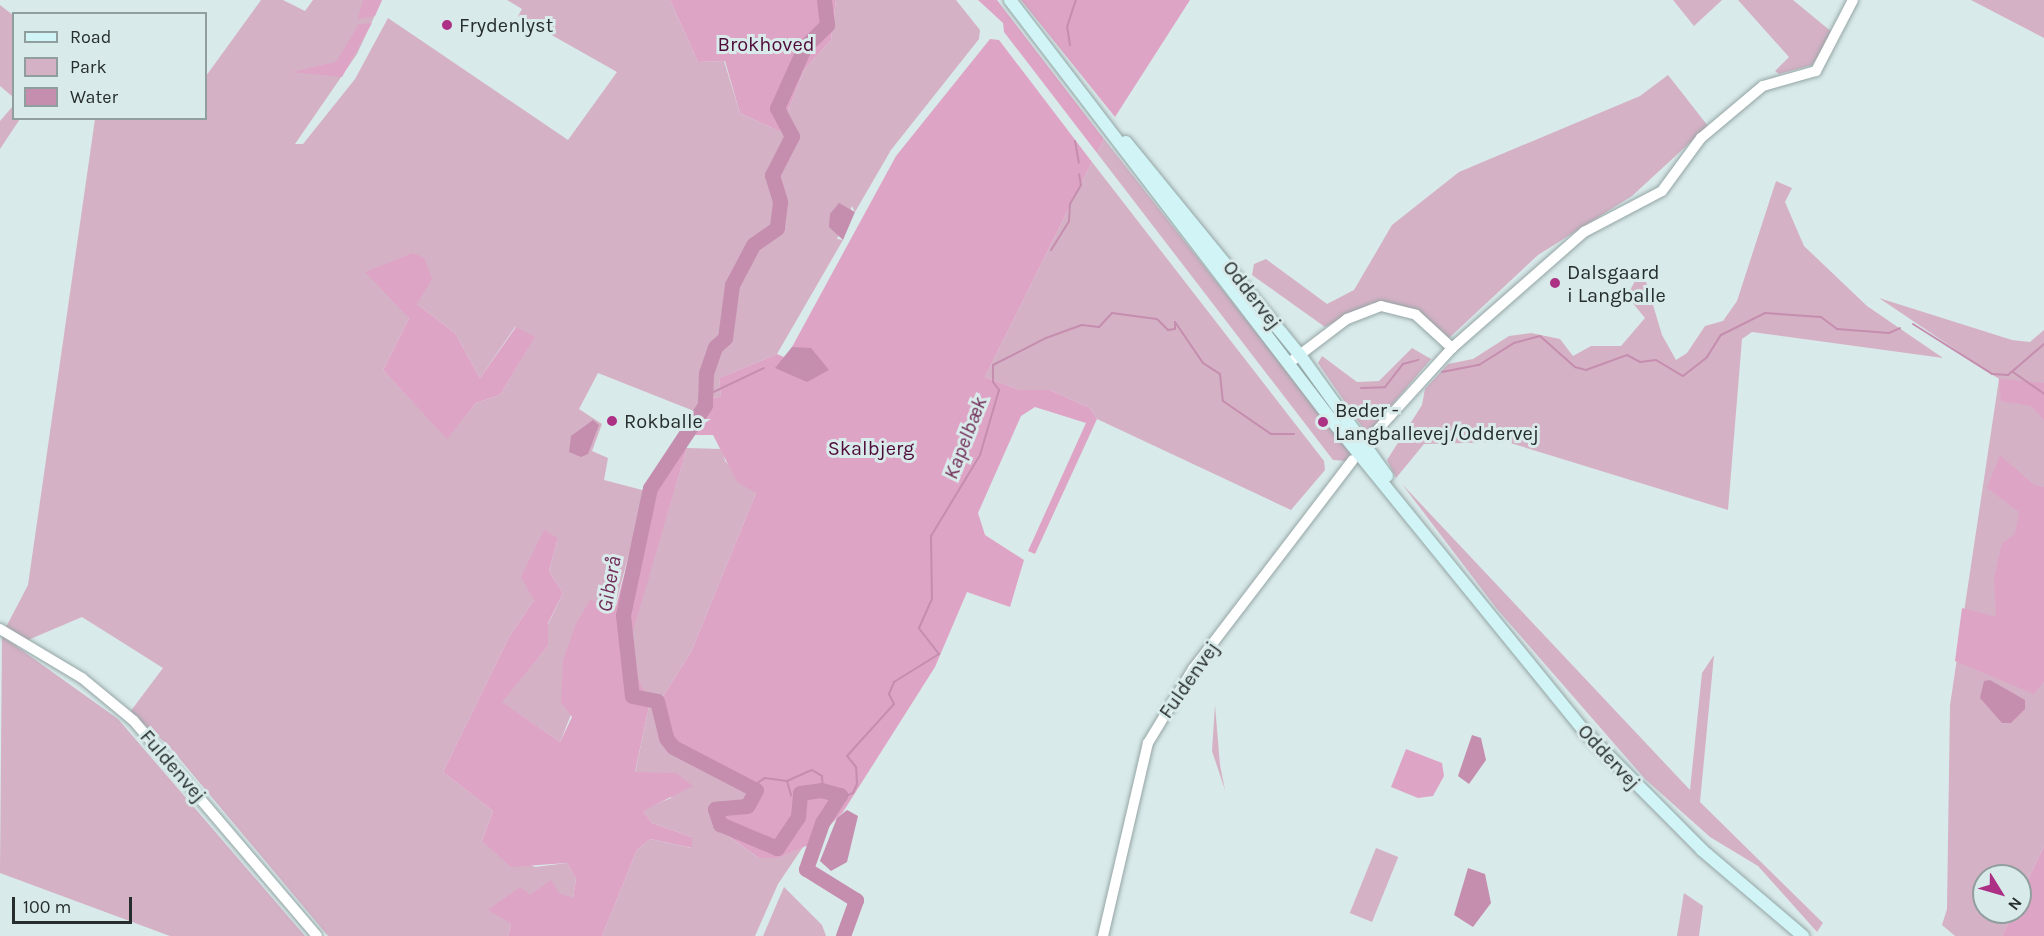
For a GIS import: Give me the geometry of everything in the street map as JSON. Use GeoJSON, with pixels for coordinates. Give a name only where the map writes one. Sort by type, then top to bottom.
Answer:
{"type":"FeatureCollection","features":[{"type":"Feature","properties":{"kind":"main road","name":"Oddervej"},"geometry":{"type":"LineString","coordinates":[[1010,0],[1289,363],[1441,553],[1635,786],[1803,936]]}},
{"type":"Feature","properties":{"kind":"main road","name":"Oddervej"},"geometry":{"type":"LineString","coordinates":[[1048,50],[1300,355],[1441,553]]}},
{"type":"Feature","properties":{"kind":"street"},"geometry":{"type":"LineString","coordinates":[[1371,437],[1452,348],[1584,232],[1662,191],[1701,138],[1763,86],[1816,71],[1853,0]]}},
{"type":"Feature","properties":{"kind":"street"},"geometry":{"type":"LineString","coordinates":[[1289,363],[1347,319],[1382,306],[1416,315],[1452,348]]}},
{"type":"Feature","properties":{"kind":"street","name":"Fuldenvej"},"geometry":{"type":"LineString","coordinates":[[1103,936],[1148,743],[1193,669],[1353,460]]}},
{"type":"Feature","properties":{"kind":"street","name":"Fuldenvej"},"geometry":{"type":"LineString","coordinates":[[0,629],[82,678],[134,721],[317,936]]}},
{"type":"Feature","properties":{"kind":"green space"},"geometry":{"type":"Polygon","coordinates":[[[261,0],[283,0],[305,11],[313,0],[382,0],[357,54],[295,144],[303,144],[355,79],[388,18],[568,140],[617,72],[518,16],[522,9],[507,0],[670,0],[698,62],[724,61],[740,113],[787,135],[788,111],[804,70],[831,40],[836,0],[956,0],[980,30],[979,39],[891,150],[855,212],[852,206],[837,239],[843,240],[777,354],[719,378],[721,397],[709,398],[699,413],[598,373],[579,409],[602,424],[592,451],[608,458],[604,480],[646,491],[615,606],[560,742],[501,702],[548,646],[548,624],[563,593],[549,571],[558,538],[534,600],[509,637],[443,772],[493,811],[482,841],[535,867],[567,863],[576,879],[573,898],[530,896],[489,910],[511,924],[508,936],[328,936],[169,746],[130,712],[163,668],[82,617],[28,640],[5,629],[28,585],[95,120],[207,120],[207,75],[261,0]],[[424,258],[409,318],[383,370],[447,438],[476,403],[500,395],[534,338],[515,327],[480,378],[455,333],[417,304],[424,258]]]}},
{"type":"Feature","properties":{"kind":"green space"},"geometry":{"type":"Polygon","coordinates":[[[363,0],[382,0],[375,16],[358,19],[363,0]]]}},
{"type":"Feature","properties":{"kind":"green space","name":"Brokhoved"},"geometry":{"type":"Polygon","coordinates":[[[670,0],[836,0],[831,40],[804,70],[788,111],[787,135],[740,113],[725,61],[698,62],[670,0]]]}},
{"type":"Feature","properties":{"kind":"green space"},"geometry":{"type":"Polygon","coordinates":[[[978,0],[997,0],[1104,139],[1097,153],[1004,32],[1003,23],[978,0]]]}},
{"type":"Feature","properties":{"kind":"green space"},"geometry":{"type":"Polygon","coordinates":[[[1021,0],[1190,0],[1115,117],[1021,0]]]}},
{"type":"Feature","properties":{"kind":"green space"},"geometry":{"type":"Polygon","coordinates":[[[1673,0],[1722,0],[1694,26],[1673,0]]]}},
{"type":"Feature","properties":{"kind":"green space"},"geometry":{"type":"Polygon","coordinates":[[[1738,0],[1793,0],[1833,33],[1812,65],[1779,74],[1775,71],[1789,57],[1738,0]]]}},
{"type":"Feature","properties":{"kind":"green space"},"geometry":{"type":"Polygon","coordinates":[[[1971,0],[2044,0],[2044,38],[1971,0]]]}},
{"type":"Feature","properties":{"kind":"green space"},"geometry":{"type":"Polygon","coordinates":[[[0,5],[12,14],[12,96],[0,86],[0,5]]]}},
{"type":"Feature","properties":{"kind":"green space"},"geometry":{"type":"Polygon","coordinates":[[[372,23],[342,77],[292,72],[336,62],[359,24],[372,23]]]}},
{"type":"Feature","properties":{"kind":"green space","name":"Skalbjerg"},"geometry":{"type":"Polygon","coordinates":[[[990,39],[999,40],[1092,162],[985,377],[1020,390],[1050,390],[1090,408],[1097,419],[1035,554],[1028,551],[1086,423],[1035,407],[1021,416],[978,513],[985,535],[1024,560],[1010,607],[967,592],[935,667],[843,812],[813,843],[779,858],[759,858],[711,824],[750,802],[753,787],[658,738],[655,709],[691,652],[756,493],[737,482],[713,435],[683,435],[709,398],[721,397],[719,378],[777,354],[786,358],[896,156],[990,39]]]}},
{"type":"Feature","properties":{"kind":"green space"},"geometry":{"type":"Polygon","coordinates":[[[1668,75],[1708,126],[1632,196],[1538,255],[1449,338],[1420,312],[1395,304],[1372,303],[1325,327],[1252,275],[1254,264],[1266,259],[1327,304],[1354,290],[1392,225],[1459,172],[1640,96],[1668,75]]]}},
{"type":"Feature","properties":{"kind":"green space"},"geometry":{"type":"Polygon","coordinates":[[[12,107],[12,120],[19,120],[0,149],[0,121],[12,107]]]}},
{"type":"Feature","properties":{"kind":"green space"},"geometry":{"type":"Polygon","coordinates":[[[1104,139],[1352,454],[1347,461],[1333,460],[1097,153],[1104,139]]]}},
{"type":"Feature","properties":{"kind":"green space"},"geometry":{"type":"Polygon","coordinates":[[[1092,162],[1324,461],[1325,470],[1291,510],[1097,419],[1090,408],[1050,390],[1020,390],[985,377],[1092,162]]]}},
{"type":"Feature","properties":{"kind":"green space"},"geometry":{"type":"Polygon","coordinates":[[[1776,181],[1792,188],[1785,202],[1804,246],[1867,306],[1943,358],[1752,332],[1742,339],[1728,510],[1507,442],[1424,444],[1396,478],[1387,460],[1422,405],[1425,389],[1448,364],[1473,359],[1509,336],[1531,333],[1560,339],[1573,356],[1591,346],[1621,346],[1645,318],[1627,296],[1642,268],[1662,335],[1676,360],[1687,353],[1705,326],[1723,321],[1737,301],[1776,181]]]}},
{"type":"Feature","properties":{"kind":"green space"},"geometry":{"type":"Polygon","coordinates":[[[413,253],[424,258],[432,279],[417,304],[455,333],[480,378],[516,327],[535,337],[500,395],[476,403],[447,439],[383,370],[409,318],[365,272],[413,253]]]}},
{"type":"Feature","properties":{"kind":"green space"},"geometry":{"type":"Polygon","coordinates":[[[1879,298],[2012,340],[2030,342],[2044,330],[2044,846],[2032,871],[2032,864],[1972,864],[1972,924],[2008,924],[2002,936],[1955,936],[1942,925],[1947,909],[1950,705],[1999,379],[1879,298]]]}},
{"type":"Feature","properties":{"kind":"green space"},"geometry":{"type":"Polygon","coordinates":[[[1412,348],[1431,359],[1367,434],[1318,363],[1322,356],[1357,382],[1379,381],[1412,348]]]}},
{"type":"Feature","properties":{"kind":"green space"},"geometry":{"type":"Polygon","coordinates":[[[1999,379],[2044,383],[2044,420],[2031,406],[2001,401],[1999,379]]]}},
{"type":"Feature","properties":{"kind":"green space"},"geometry":{"type":"Polygon","coordinates":[[[672,446],[687,448],[626,655],[650,702],[635,772],[676,773],[693,786],[643,811],[652,823],[692,837],[692,848],[650,839],[637,850],[602,936],[508,936],[511,924],[488,910],[520,887],[530,895],[551,880],[559,893],[573,898],[576,879],[567,863],[511,867],[482,841],[493,811],[443,772],[509,637],[534,600],[521,577],[544,530],[558,538],[549,571],[563,593],[548,623],[548,646],[502,702],[560,742],[572,717],[561,702],[563,660],[576,624],[590,600],[616,606],[646,491],[672,446]]]}},
{"type":"Feature","properties":{"kind":"green space"},"geometry":{"type":"Polygon","coordinates":[[[687,448],[722,449],[725,461],[756,493],[691,652],[655,709],[753,787],[751,802],[712,825],[759,858],[779,858],[803,847],[778,884],[755,936],[602,936],[637,850],[650,839],[691,848],[692,837],[652,823],[642,810],[671,798],[676,773],[635,773],[650,702],[625,655],[687,448]]]}},
{"type":"Feature","properties":{"kind":"green space"},"geometry":{"type":"Polygon","coordinates":[[[2000,455],[2034,485],[2044,487],[2044,681],[2034,694],[1955,661],[1962,608],[1996,617],[1994,578],[2002,543],[2015,534],[2019,512],[1987,488],[2000,455]]]}},
{"type":"Feature","properties":{"kind":"green space"},"geometry":{"type":"Polygon","coordinates":[[[1402,484],[1690,790],[1702,673],[1714,655],[1700,802],[1823,923],[1817,932],[1758,866],[1710,837],[1645,779],[1497,609],[1402,484]]]}},
{"type":"Feature","properties":{"kind":"green space"},"geometry":{"type":"Polygon","coordinates":[[[2,636],[118,719],[305,936],[170,936],[0,873],[2,636]]]}},
{"type":"Feature","properties":{"kind":"green space"},"geometry":{"type":"Polygon","coordinates":[[[1215,705],[1220,765],[1225,790],[1212,751],[1215,705]]]}},
{"type":"Feature","properties":{"kind":"green space"},"geometry":{"type":"Polygon","coordinates":[[[1406,749],[1442,763],[1444,776],[1433,796],[1418,798],[1391,787],[1406,749]]]}},
{"type":"Feature","properties":{"kind":"green space"},"geometry":{"type":"Polygon","coordinates":[[[2044,846],[2044,936],[2002,936],[2008,924],[2032,924],[2032,871],[2044,846]]]}},
{"type":"Feature","properties":{"kind":"green space"},"geometry":{"type":"Polygon","coordinates":[[[1376,848],[1398,857],[1372,922],[1350,913],[1376,848]]]}},
{"type":"Feature","properties":{"kind":"green space"},"geometry":{"type":"Polygon","coordinates":[[[784,887],[822,925],[826,936],[763,936],[784,887]]]}},
{"type":"Feature","properties":{"kind":"green space"},"geometry":{"type":"Polygon","coordinates":[[[1684,893],[1703,906],[1699,936],[1677,936],[1684,893]]]}},
{"type":"Feature","properties":{"kind":"water"},"geometry":{"type":"Polygon","coordinates":[[[839,203],[855,212],[843,240],[829,227],[830,214],[839,203]]]}},
{"type":"Feature","properties":{"kind":"water"},"geometry":{"type":"Polygon","coordinates":[[[792,347],[811,348],[829,370],[807,382],[775,368],[792,347]]]}},
{"type":"Feature","properties":{"kind":"water"},"geometry":{"type":"Polygon","coordinates":[[[593,420],[599,425],[588,454],[581,457],[569,452],[571,436],[593,420]]]}},
{"type":"Feature","properties":{"kind":"water"},"geometry":{"type":"Polygon","coordinates":[[[1990,680],[2025,700],[2025,709],[2011,723],[2002,723],[1980,698],[1984,681],[1990,680]]]}},
{"type":"Feature","properties":{"kind":"water"},"geometry":{"type":"Polygon","coordinates":[[[1472,735],[1481,738],[1486,760],[1469,784],[1458,776],[1472,735]]]}},
{"type":"Feature","properties":{"kind":"water"},"geometry":{"type":"Polygon","coordinates":[[[847,810],[858,816],[847,862],[831,871],[820,861],[837,818],[847,810]]]}},
{"type":"Feature","properties":{"kind":"water"},"geometry":{"type":"Polygon","coordinates":[[[1468,868],[1485,874],[1491,903],[1473,927],[1454,915],[1468,868]]]}},
{"type":"Feature","properties":{"kind":"waterway","name":"Giberå"},"geometry":{"type":"LineString","coordinates":[[824,0],[827,25],[805,46],[777,108],[792,136],[772,175],[780,202],[777,228],[753,245],[732,285],[725,338],[715,347],[706,373],[705,405],[650,488],[623,615],[632,696],[657,701],[666,738],[673,747],[756,790],[747,806],[715,809],[720,824],[777,848],[798,817],[800,793],[821,790],[840,795],[822,823],[806,869],[856,900],[843,936]]}},
{"type":"Feature","properties":{"kind":"waterway"},"geometry":{"type":"LineString","coordinates":[[1070,45],[1067,27],[1076,0]]}},
{"type":"Feature","properties":{"kind":"waterway"},"geometry":{"type":"LineString","coordinates":[[1075,141],[1079,163]]}},
{"type":"Feature","properties":{"kind":"waterway"},"geometry":{"type":"LineString","coordinates":[[1051,250],[1069,221],[1070,204],[1081,185],[1079,174]]}},
{"type":"Feature","properties":{"kind":"waterway","name":"Kapelbæk"},"geometry":{"type":"LineString","coordinates":[[839,799],[853,793],[857,784],[856,767],[847,756],[894,704],[889,694],[894,682],[939,654],[919,628],[932,599],[931,536],[980,455],[999,390],[993,382],[993,365],[1046,338],[1082,325],[1099,327],[1112,313],[1157,319],[1168,330],[1175,329],[1175,322],[1203,363],[1220,374],[1223,401],[1271,434],[1294,434]]}},
{"type":"Feature","properties":{"kind":"waterway","name":"Kapelbæk"},"geometry":{"type":"LineString","coordinates":[[1442,372],[1479,365],[1514,343],[1540,336],[1575,367],[1586,370],[1627,355],[1640,362],[1656,360],[1683,376],[1707,357],[1721,335],[1765,313],[1821,317],[1837,329],[1889,333],[1900,328]]}},
{"type":"Feature","properties":{"kind":"waterway","name":"Kapelbæk"},"geometry":{"type":"LineString","coordinates":[[1913,324],[1992,374],[2008,375],[2044,344]]}},
{"type":"Feature","properties":{"kind":"waterway","name":"Kapelbæk"},"geometry":{"type":"LineString","coordinates":[[1361,388],[1385,387],[1403,364],[1418,360]]}},
{"type":"Feature","properties":{"kind":"waterway"},"geometry":{"type":"LineString","coordinates":[[705,396],[764,368]]}},
{"type":"Feature","properties":{"kind":"waterway"},"geometry":{"type":"LineString","coordinates":[[2013,372],[2044,394]]}},
{"type":"Feature","properties":{"kind":"waterway"},"geometry":{"type":"LineString","coordinates":[[753,786],[765,778],[787,781],[812,770],[822,776],[823,790]]}},
{"type":"Feature","properties":{"kind":"waterway"},"geometry":{"type":"LineString","coordinates":[[787,781],[791,795]]}},
{"type":"Feature","properties":{"kind":"place","name":"Frydenlyst"},"geometry":{"type":"Point","coordinates":[447,25]}},
{"type":"Feature","properties":{"kind":"place","name":"Dalsgaard i Langballe"},"geometry":{"type":"Point","coordinates":[1555,283]}},
{"type":"Feature","properties":{"kind":"place","name":"Rokballe"},"geometry":{"type":"Point","coordinates":[612,421]}},
{"type":"Feature","properties":{"kind":"place","name":"Beder - Langballevej/Oddervej"},"geometry":{"type":"Point","coordinates":[1323,422]}}]}
